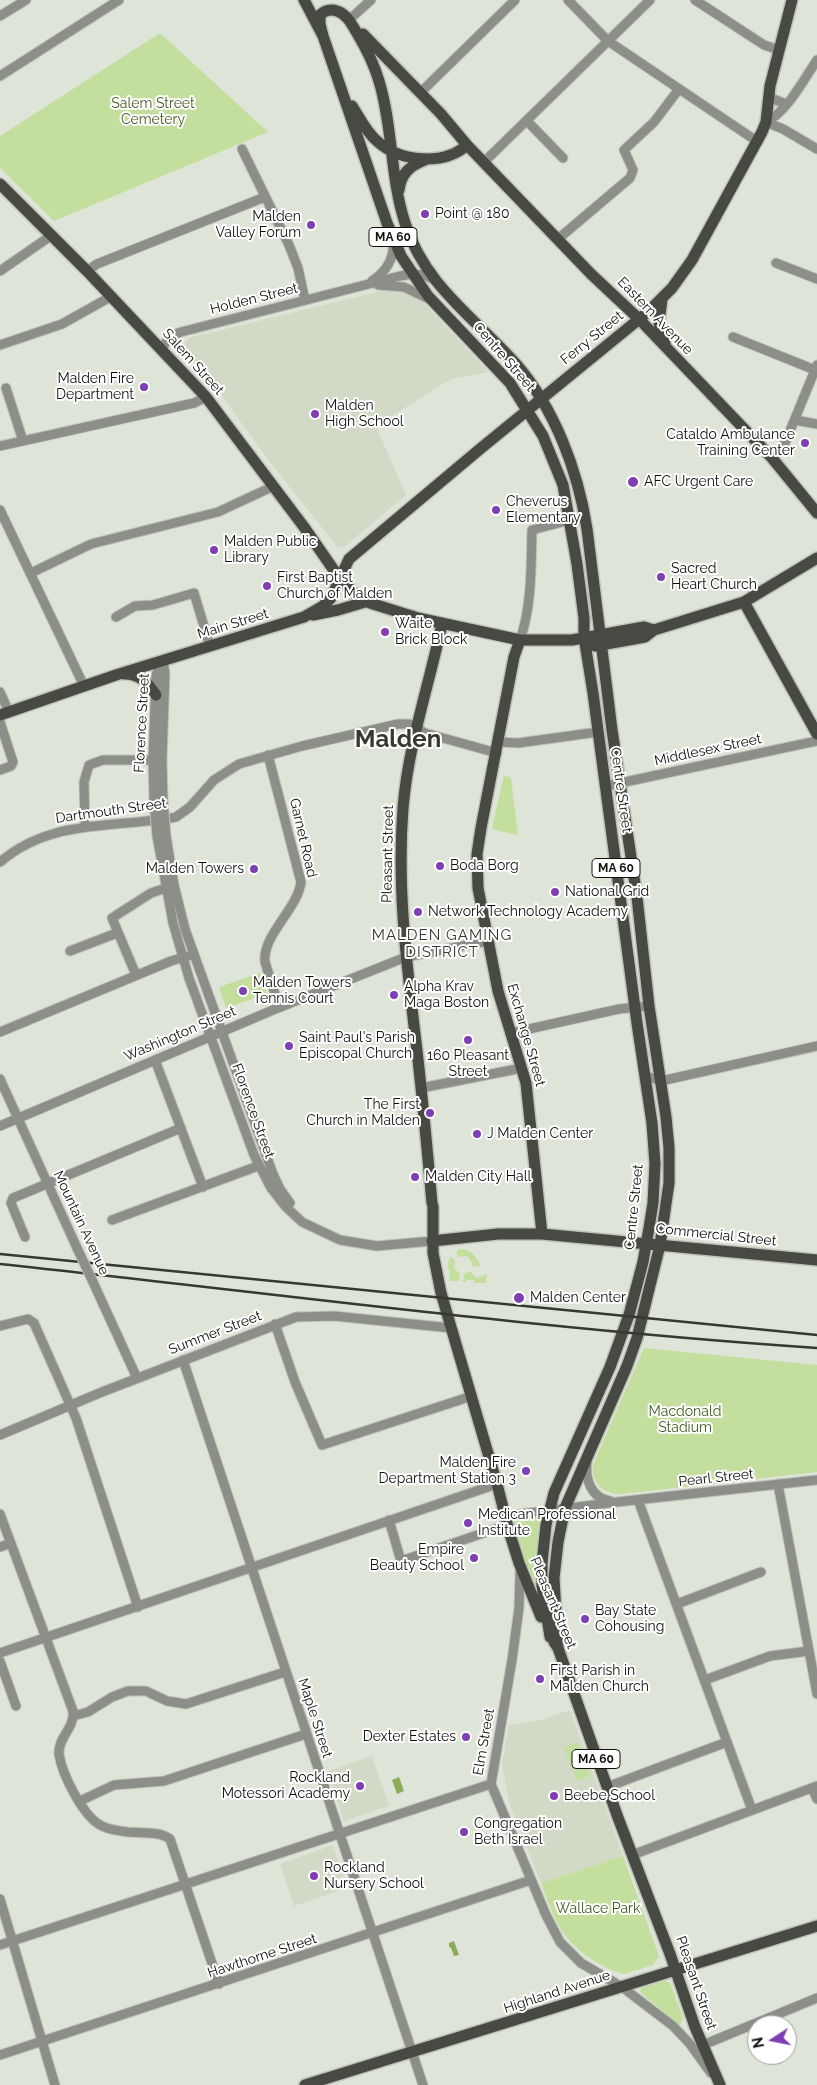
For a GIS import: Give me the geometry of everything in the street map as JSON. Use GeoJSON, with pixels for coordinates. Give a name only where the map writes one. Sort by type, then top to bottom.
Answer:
{"type":"FeatureCollection","features":[{"type":"Feature","properties":{"kind":"main road","name":"Centre Street"},"geometry":{"type":"LineString","coordinates":[[304,0],[323,36],[401,256],[433,301],[505,376],[528,410],[543,436],[556,466],[570,520],[582,600],[585,642],[646,1076],[655,1164],[653,1203],[638,1283],[620,1340],[595,1403],[552,1497],[544,1540],[542,1570],[543,1598],[550,1637]]}},
{"type":"Feature","properties":{"kind":"main road","name":"Eastern Avenue"},"geometry":{"type":"LineString","coordinates":[[331,0],[445,118],[467,145],[639,319],[772,458],[817,513]]}},
{"type":"Feature","properties":{"kind":"main road","name":"Ferry Street"},"geometry":{"type":"LineString","coordinates":[[340,579],[349,559],[639,319],[662,299],[680,278],[758,142],[766,122],[768,98],[792,0]]}},
{"type":"Feature","properties":{"kind":"main road"},"geometry":{"type":"LineString","coordinates":[[323,36],[320,15],[324,12],[338,11],[349,20]]}},
{"type":"Feature","properties":{"kind":"main road","name":"Centre Street"},"geometry":{"type":"LineString","coordinates":[[349,20],[365,47],[379,81],[386,108],[397,197],[413,244],[436,282],[515,363],[529,381],[564,446],[581,497],[637,897],[649,1006],[662,1082],[669,1168],[668,1200],[660,1245],[633,1352],[565,1508],[558,1542],[554,1582],[558,1648]]}},
{"type":"Feature","properties":{"kind":"main road"},"geometry":{"type":"LineString","coordinates":[[343,91],[369,132],[378,142],[391,150],[425,160]]}},
{"type":"Feature","properties":{"kind":"main road"},"geometry":{"type":"LineString","coordinates":[[397,197],[405,172],[415,164],[456,153],[467,145]]}},
{"type":"Feature","properties":{"kind":"main road","name":"Salem Street"},"geometry":{"type":"LineString","coordinates":[[2,191],[52,235],[88,271],[206,397],[274,486],[340,579]]}},
{"type":"Feature","properties":{"kind":"main road"},"geometry":{"type":"LineString","coordinates":[[662,299],[659,322],[666,348]]}},
{"type":"Feature","properties":{"kind":"main road"},"geometry":{"type":"LineString","coordinates":[[340,579],[352,592],[366,602],[442,624],[520,640],[572,640],[585,642],[601,640],[644,627],[654,630],[744,602],[817,558]]}},
{"type":"Feature","properties":{"kind":"main road","name":"Main Street"},"geometry":{"type":"LineString","coordinates":[[5,713],[116,675],[304,617],[330,600],[340,579]]}},
{"type":"Feature","properties":{"kind":"main road"},"geometry":{"type":"LineString","coordinates":[[304,617],[366,602]]}},
{"type":"Feature","properties":{"kind":"main road"},"geometry":{"type":"LineString","coordinates":[[744,602],[817,734]]}},
{"type":"Feature","properties":{"kind":"main road","name":"Pleasant Street"},"geometry":{"type":"LineString","coordinates":[[442,624],[417,729],[405,794],[402,838],[402,900],[406,957],[433,1205],[432,1241],[437,1274],[519,1563],[550,1637],[558,1648],[611,1785],[632,1855],[718,2082]]}},
{"type":"Feature","properties":{"kind":"main road","name":"Exchange Street"},"geometry":{"type":"LineString","coordinates":[[520,640],[514,657],[476,854],[478,888],[498,991],[522,1068],[528,1096],[542,1234]]}},
{"type":"Feature","properties":{"kind":"main road"},"geometry":{"type":"LineString","coordinates":[[116,675],[136,676],[144,681],[156,695]]}},
{"type":"Feature","properties":{"kind":"main road","name":"Commercial Street"},"geometry":{"type":"LineString","coordinates":[[432,1241],[489,1235],[542,1234],[817,1260]]}},
{"type":"Feature","properties":{"kind":"main road","name":"Highland Avenue"},"geometry":{"type":"LineString","coordinates":[[305,2085],[817,1926]]}},
{"type":"Feature","properties":{"kind":"street"},"geometry":{"type":"LineString","coordinates":[[0,16],[26,0]]}},
{"type":"Feature","properties":{"kind":"street"},"geometry":{"type":"LineString","coordinates":[[0,76],[119,0]]}},
{"type":"Feature","properties":{"kind":"street"},"geometry":{"type":"LineString","coordinates":[[349,20],[371,0]]}},
{"type":"Feature","properties":{"kind":"street"},"geometry":{"type":"LineString","coordinates":[[420,92],[515,0]]}},
{"type":"Feature","properties":{"kind":"street"},"geometry":{"type":"LineString","coordinates":[[568,0],[608,41],[758,142]]}},
{"type":"Feature","properties":{"kind":"street"},"geometry":{"type":"LineString","coordinates":[[484,162],[650,0]]}},
{"type":"Feature","properties":{"kind":"street"},"geometry":{"type":"LineString","coordinates":[[695,0],[764,45],[779,50]]}},
{"type":"Feature","properties":{"kind":"street"},"geometry":{"type":"LineString","coordinates":[[766,122],[776,116],[786,104],[817,60]]}},
{"type":"Feature","properties":{"kind":"street"},"geometry":{"type":"LineString","coordinates":[[558,239],[630,178],[633,170],[624,150],[654,122],[679,89]]}},
{"type":"Feature","properties":{"kind":"street"},"geometry":{"type":"LineString","coordinates":[[768,98],[786,104]]}},
{"type":"Feature","properties":{"kind":"street"},"geometry":{"type":"LineString","coordinates":[[527,121],[562,158]]}},
{"type":"Feature","properties":{"kind":"street"},"geometry":{"type":"LineString","coordinates":[[766,122],[783,129],[817,149]]}},
{"type":"Feature","properties":{"kind":"street"},"geometry":{"type":"LineString","coordinates":[[242,149],[292,251],[305,300]]}},
{"type":"Feature","properties":{"kind":"street"},"geometry":{"type":"LineString","coordinates":[[88,271],[97,264],[266,197]]}},
{"type":"Feature","properties":{"kind":"street"},"geometry":{"type":"LineString","coordinates":[[360,286],[379,276],[390,262],[393,251],[391,232]]}},
{"type":"Feature","properties":{"kind":"street"},"geometry":{"type":"LineString","coordinates":[[0,271],[52,235]]}},
{"type":"Feature","properties":{"kind":"street"},"geometry":{"type":"LineString","coordinates":[[776,264],[817,279]]}},
{"type":"Feature","properties":{"kind":"street"},"geometry":{"type":"LineString","coordinates":[[412,274],[426,276],[436,282]]}},
{"type":"Feature","properties":{"kind":"street","name":"Holden Street"},"geometry":{"type":"LineString","coordinates":[[162,349],[169,337],[181,332],[412,274]]}},
{"type":"Feature","properties":{"kind":"street","name":"Holden Street"},"geometry":{"type":"LineString","coordinates":[[360,286],[380,284],[397,286],[418,292],[433,301]]}},
{"type":"Feature","properties":{"kind":"street"},"geometry":{"type":"LineString","coordinates":[[0,345],[62,324],[112,296]]}},
{"type":"Feature","properties":{"kind":"street"},"geometry":{"type":"LineString","coordinates":[[733,337],[816,367],[783,447],[772,458]]}},
{"type":"Feature","properties":{"kind":"street"},"geometry":{"type":"LineString","coordinates":[[6,388],[23,440]]}},
{"type":"Feature","properties":{"kind":"street"},"geometry":{"type":"LineString","coordinates":[[0,446],[194,404],[206,397]]}},
{"type":"Feature","properties":{"kind":"street"},"geometry":{"type":"LineString","coordinates":[[795,420],[817,424]]}},
{"type":"Feature","properties":{"kind":"street"},"geometry":{"type":"LineString","coordinates":[[31,573],[91,544],[224,510],[274,486]]}},
{"type":"Feature","properties":{"kind":"street"},"geometry":{"type":"LineString","coordinates":[[0,510],[84,686]]}},
{"type":"Feature","properties":{"kind":"street"},"geometry":{"type":"LineString","coordinates":[[520,640],[525,626],[532,530],[570,520]]}},
{"type":"Feature","properties":{"kind":"street"},"geometry":{"type":"LineString","coordinates":[[116,617],[135,606],[153,605],[194,593],[210,646]]}},
{"type":"Feature","properties":{"kind":"street","name":"Florence Street"},"geometry":{"type":"LineString","coordinates":[[163,661],[157,671],[156,695],[158,801],[166,888],[183,958],[258,1166],[271,1188],[286,1207],[302,1222],[340,1240],[364,1245],[385,1246],[432,1241]]}},
{"type":"Feature","properties":{"kind":"street","name":"Florence Street"},"geometry":{"type":"LineString","coordinates":[[157,760],[165,673],[163,661]]}},
{"type":"Feature","properties":{"kind":"street"},"geometry":{"type":"LineString","coordinates":[[0,692],[5,713]]}},
{"type":"Feature","properties":{"kind":"street"},"geometry":{"type":"LineString","coordinates":[[0,722],[13,762],[11,766],[0,770]]}},
{"type":"Feature","properties":{"kind":"street","name":"Dartmouth Street"},"geometry":{"type":"LineString","coordinates":[[0,862],[10,853],[39,838],[56,832],[176,817],[190,807],[223,773],[239,764],[268,755],[402,723],[410,724],[417,729]]}},
{"type":"Feature","properties":{"kind":"street"},"geometry":{"type":"LineString","coordinates":[[417,729],[425,734],[498,747],[598,732]]}},
{"type":"Feature","properties":{"kind":"street","name":"Middlesex Street"},"geometry":{"type":"LineString","coordinates":[[606,786],[817,741]]}},
{"type":"Feature","properties":{"kind":"street","name":"Garnet Road"},"geometry":{"type":"LineString","coordinates":[[268,755],[301,880],[298,891],[269,944],[265,958],[279,1007]]}},
{"type":"Feature","properties":{"kind":"street"},"geometry":{"type":"LineString","coordinates":[[85,827],[84,782],[89,765],[103,760],[157,760]]}},
{"type":"Feature","properties":{"kind":"street","name":"Florence Street"},"geometry":{"type":"LineString","coordinates":[[161,836],[194,956],[280,1190],[294,1208],[317,1229]]}},
{"type":"Feature","properties":{"kind":"street"},"geometry":{"type":"LineString","coordinates":[[136,975],[112,917],[152,893],[166,888]]}},
{"type":"Feature","properties":{"kind":"street"},"geometry":{"type":"LineString","coordinates":[[70,951],[117,933]]}},
{"type":"Feature","properties":{"kind":"street","name":"Washington Street"},"geometry":{"type":"LineString","coordinates":[[0,1126],[221,1031],[406,957],[488,941]]}},
{"type":"Feature","properties":{"kind":"street"},"geometry":{"type":"LineString","coordinates":[[0,1032],[136,975],[183,958],[194,956]]}},
{"type":"Feature","properties":{"kind":"street"},"geometry":{"type":"LineString","coordinates":[[511,1033],[636,1007],[649,1006]]}},
{"type":"Feature","properties":{"kind":"street"},"geometry":{"type":"LineString","coordinates":[[646,1076],[662,1082],[817,1046]]}},
{"type":"Feature","properties":{"kind":"street"},"geometry":{"type":"LineString","coordinates":[[154,1060],[203,1187]]}},
{"type":"Feature","properties":{"kind":"street"},"geometry":{"type":"LineString","coordinates":[[421,1088],[522,1068]]}},
{"type":"Feature","properties":{"kind":"street","name":"Mountain Avenue"},"geometry":{"type":"LineString","coordinates":[[0,1079],[138,1378]]}},
{"type":"Feature","properties":{"kind":"street"},"geometry":{"type":"LineString","coordinates":[[25,1237],[11,1200],[181,1128]]}},
{"type":"Feature","properties":{"kind":"street"},"geometry":{"type":"LineString","coordinates":[[248,1139],[260,1134]]}},
{"type":"Feature","properties":{"kind":"street"},"geometry":{"type":"LineString","coordinates":[[112,1220],[258,1166]]}},
{"type":"Feature","properties":{"kind":"street","name":"Summer Street"},"geometry":{"type":"LineString","coordinates":[[0,1435],[70,1405],[296,1317],[315,1315],[452,1331]]}},
{"type":"Feature","properties":{"kind":"street"},"geometry":{"type":"LineString","coordinates":[[0,1326],[28,1319],[33,1321],[70,1405],[138,1606]]}},
{"type":"Feature","properties":{"kind":"street"},"geometry":{"type":"LineString","coordinates":[[275,1324],[295,1382],[322,1446],[472,1396]]}},
{"type":"Feature","properties":{"kind":"street","name":"Maple Street"},"geometry":{"type":"LineString","coordinates":[[183,1360],[422,2085]]}},
{"type":"Feature","properties":{"kind":"street","name":"Pearl Street"},"geometry":{"type":"LineString","coordinates":[[588,1454],[586,1473],[591,1488],[601,1499],[617,1502]]}},
{"type":"Feature","properties":{"kind":"street","name":"Pearl Street"},"geometry":{"type":"LineString","coordinates":[[389,1520],[401,1560],[506,1521],[550,1510],[817,1480]]}},
{"type":"Feature","properties":{"kind":"street"},"geometry":{"type":"LineString","coordinates":[[0,1653],[497,1484]]}},
{"type":"Feature","properties":{"kind":"street"},"geometry":{"type":"LineString","coordinates":[[778,1484],[817,1694]]}},
{"type":"Feature","properties":{"kind":"street"},"geometry":{"type":"LineString","coordinates":[[638,1500],[752,1810]]}},
{"type":"Feature","properties":{"kind":"street"},"geometry":{"type":"LineString","coordinates":[[0,1514],[73,1716],[72,1724],[61,1742],[59,1754],[66,1776],[80,1801],[94,1820],[104,1827],[167,1836],[172,1842],[219,1984]]}},
{"type":"Feature","properties":{"kind":"street"},"geometry":{"type":"LineString","coordinates":[[0,1547],[11,1543]]}},
{"type":"Feature","properties":{"kind":"street","name":"Elm Street"},"geometry":{"type":"LineString","coordinates":[[519,1563],[521,1582],[519,1608],[490,1784],[549,1923],[564,1947],[581,1963],[622,1987],[673,2026],[690,2044],[718,2082]]}},
{"type":"Feature","properties":{"kind":"street"},"geometry":{"type":"LineString","coordinates":[[676,1604],[761,1572]]}},
{"type":"Feature","properties":{"kind":"street"},"geometry":{"type":"LineString","coordinates":[[705,1680],[770,1656],[809,1651]]}},
{"type":"Feature","properties":{"kind":"street"},"geometry":{"type":"LineString","coordinates":[[0,1661],[16,1706]]}},
{"type":"Feature","properties":{"kind":"street"},"geometry":{"type":"LineString","coordinates":[[73,1716],[88,1712],[112,1697],[128,1691],[146,1692],[168,1701],[186,1704],[285,1672]]}},
{"type":"Feature","properties":{"kind":"street"},"geometry":{"type":"LineString","coordinates":[[80,1801],[114,1785],[163,1782],[306,1734]]}},
{"type":"Feature","properties":{"kind":"street"},"geometry":{"type":"LineString","coordinates":[[611,1785],[727,1742]]}},
{"type":"Feature","properties":{"kind":"street"},"geometry":{"type":"LineString","coordinates":[[0,1945],[490,1784]]}},
{"type":"Feature","properties":{"kind":"street"},"geometry":{"type":"LineString","coordinates":[[632,1855],[814,1787],[817,1799]]}},
{"type":"Feature","properties":{"kind":"street","name":"Hawthorne Street"},"geometry":{"type":"LineString","coordinates":[[0,2055],[372,1934],[531,1880]]}},
{"type":"Feature","properties":{"kind":"street"},"geometry":{"type":"LineString","coordinates":[[0,1899],[55,2085]]}},
{"type":"Feature","properties":{"kind":"street"},"geometry":{"type":"LineString","coordinates":[[703,2046],[817,1998]]}},
{"type":"Feature","properties":{"kind":"shaded area","name":"Malden High School"},"geometry":{"type":"Polygon","coordinates":[[[385,290],[405,291],[424,303],[488,372],[451,379],[376,426],[406,495],[344,547],[338,548],[266,457],[210,379],[185,353],[184,344],[189,338],[385,290]]]}},
{"type":"Feature","properties":{"kind":"shaded area","name":"Beebe School"},"geometry":{"type":"Polygon","coordinates":[[[570,1710],[623,1856],[541,1883],[509,1803],[502,1764],[509,1725],[541,1720],[570,1710]]]}},
{"type":"Feature","properties":{"kind":"shaded area"},"geometry":{"type":"Polygon","coordinates":[[[372,1756],[389,1806],[344,1821],[328,1771],[372,1756]]]}},
{"type":"Feature","properties":{"kind":"shaded area"},"geometry":{"type":"Polygon","coordinates":[[[399,1777],[404,1791],[397,1794],[392,1780],[399,1777]]]}},
{"type":"Feature","properties":{"kind":"shaded area","name":"Rockland Nursery School"},"geometry":{"type":"Polygon","coordinates":[[[333,1845],[347,1888],[294,1906],[280,1864],[333,1845]]]}},
{"type":"Feature","properties":{"kind":"shaded area"},"geometry":{"type":"Polygon","coordinates":[[[454,1941],[459,1955],[454,1956],[449,1943],[454,1941]]]}},
{"type":"Feature","properties":{"kind":"green space","name":"Salem Street Cemetery"},"geometry":{"type":"Polygon","coordinates":[[[160,33],[268,132],[54,221],[0,168],[0,136],[160,33]]]}},
{"type":"Feature","properties":{"kind":"green space"},"geometry":{"type":"Polygon","coordinates":[[[504,775],[511,778],[518,835],[492,828],[504,775]]]}},
{"type":"Feature","properties":{"kind":"green space","name":"Malden Towers Tennis Court"},"geometry":{"type":"Polygon","coordinates":[[[260,973],[267,994],[226,1008],[219,987],[260,973]]]}},
{"type":"Feature","properties":{"kind":"green space"},"geometry":{"type":"Polygon","coordinates":[[[459,1249],[467,1250],[473,1254],[481,1266],[473,1267],[467,1256],[458,1257],[456,1253],[459,1249]]]}},
{"type":"Feature","properties":{"kind":"green space"},"geometry":{"type":"Polygon","coordinates":[[[450,1257],[455,1260],[454,1268],[460,1274],[459,1281],[450,1281],[448,1263],[450,1257]]]}},
{"type":"Feature","properties":{"kind":"green space"},"geometry":{"type":"Polygon","coordinates":[[[470,1271],[477,1278],[487,1274],[486,1283],[474,1283],[474,1280],[463,1282],[464,1274],[470,1271]]]}},
{"type":"Feature","properties":{"kind":"green space","name":"Macdonald Stadium"},"geometry":{"type":"Polygon","coordinates":[[[644,1348],[817,1365],[817,1472],[621,1494],[604,1490],[594,1478],[593,1465],[644,1348]]]}},
{"type":"Feature","properties":{"kind":"green space"},"geometry":{"type":"Polygon","coordinates":[[[539,1516],[534,1588],[511,1526],[520,1519],[539,1516]]]}},
{"type":"Feature","properties":{"kind":"green space"},"geometry":{"type":"Polygon","coordinates":[[[578,1742],[590,1776],[577,1781],[564,1748],[578,1742]]]}},
{"type":"Feature","properties":{"kind":"green space","name":"Wallace Park"},"geometry":{"type":"Polygon","coordinates":[[[623,1856],[659,1956],[653,1965],[624,1974],[594,1961],[569,1940],[557,1923],[541,1883],[623,1856]]]}},
{"type":"Feature","properties":{"kind":"green space"},"geometry":{"type":"Polygon","coordinates":[[[665,1981],[670,1983],[683,2018],[679,2025],[640,1992],[641,1988],[665,1981]]]}},
{"type":"Feature","properties":{"kind":"railway"},"geometry":{"type":"LineString","coordinates":[[0,1254],[817,1335]]}},
{"type":"Feature","properties":{"kind":"railway"},"geometry":{"type":"LineString","coordinates":[[0,1264],[510,1321],[817,1348]]}},
{"type":"Feature","properties":{"kind":"place","name":"Point @ 180"},"geometry":{"type":"Point","coordinates":[425,214]}},
{"type":"Feature","properties":{"kind":"place","name":"Malden Valley Forum"},"geometry":{"type":"Point","coordinates":[311,225]}},
{"type":"Feature","properties":{"kind":"place","name":"Malden Fire Department"},"geometry":{"type":"Point","coordinates":[144,387]}},
{"type":"Feature","properties":{"kind":"place","name":"Malden High School"},"geometry":{"type":"Point","coordinates":[315,414]}},
{"type":"Feature","properties":{"kind":"place","name":"Cataldo Ambulance Training Center"},"geometry":{"type":"Point","coordinates":[805,443]}},
{"type":"Feature","properties":{"kind":"place","name":"AFC Urgent Care"},"geometry":{"type":"Point","coordinates":[633,482]}},
{"type":"Feature","properties":{"kind":"place","name":"Cheverus Elementary"},"geometry":{"type":"Point","coordinates":[496,510]}},
{"type":"Feature","properties":{"kind":"place","name":"Malden Public Library"},"geometry":{"type":"Point","coordinates":[214,550]}},
{"type":"Feature","properties":{"kind":"place","name":"Sacred Heart Church"},"geometry":{"type":"Point","coordinates":[661,577]}},
{"type":"Feature","properties":{"kind":"place","name":"First Baptist Church of Malden"},"geometry":{"type":"Point","coordinates":[267,586]}},
{"type":"Feature","properties":{"kind":"place","name":"Waite Brick Block"},"geometry":{"type":"Point","coordinates":[385,632]}},
{"type":"Feature","properties":{"kind":"place","name":"Boda Borg"},"geometry":{"type":"Point","coordinates":[440,866]}},
{"type":"Feature","properties":{"kind":"place","name":"Malden Towers"},"geometry":{"type":"Point","coordinates":[254,869]}},
{"type":"Feature","properties":{"kind":"place","name":"National Grid"},"geometry":{"type":"Point","coordinates":[555,892]}},
{"type":"Feature","properties":{"kind":"place","name":"Network Technology Academy"},"geometry":{"type":"Point","coordinates":[418,912]}},
{"type":"Feature","properties":{"kind":"place","name":"Malden Towers Tennis Court"},"geometry":{"type":"Point","coordinates":[243,991]}},
{"type":"Feature","properties":{"kind":"place","name":"Alpha Krav Maga Boston"},"geometry":{"type":"Point","coordinates":[394,995]}},
{"type":"Feature","properties":{"kind":"place","name":"160 Pleasant Street"},"geometry":{"type":"Point","coordinates":[468,1040]}},
{"type":"Feature","properties":{"kind":"place","name":"Saint Paul's Parish Episcopal Church"},"geometry":{"type":"Point","coordinates":[289,1046]}},
{"type":"Feature","properties":{"kind":"place","name":"The First Church in Malden"},"geometry":{"type":"Point","coordinates":[430,1113]}},
{"type":"Feature","properties":{"kind":"place","name":"J Malden Center"},"geometry":{"type":"Point","coordinates":[477,1134]}},
{"type":"Feature","properties":{"kind":"place","name":"Malden City Hall"},"geometry":{"type":"Point","coordinates":[415,1177]}},
{"type":"Feature","properties":{"kind":"place","name":"Malden Center"},"geometry":{"type":"Point","coordinates":[519,1298]}},
{"type":"Feature","properties":{"kind":"place","name":"Malden Fire Department Station 3"},"geometry":{"type":"Point","coordinates":[526,1471]}},
{"type":"Feature","properties":{"kind":"place","name":"Medican Professional Institute"},"geometry":{"type":"Point","coordinates":[468,1523]}},
{"type":"Feature","properties":{"kind":"place","name":"Empire Beauty School"},"geometry":{"type":"Point","coordinates":[474,1558]}},
{"type":"Feature","properties":{"kind":"place","name":"Bay State Cohousing"},"geometry":{"type":"Point","coordinates":[585,1619]}},
{"type":"Feature","properties":{"kind":"place","name":"First Parish in Malden Church"},"geometry":{"type":"Point","coordinates":[540,1679]}},
{"type":"Feature","properties":{"kind":"place","name":"Dexter Estates"},"geometry":{"type":"Point","coordinates":[466,1737]}},
{"type":"Feature","properties":{"kind":"place","name":"Rockland Motessori Academy"},"geometry":{"type":"Point","coordinates":[360,1786]}},
{"type":"Feature","properties":{"kind":"place","name":"Beebe School"},"geometry":{"type":"Point","coordinates":[554,1796]}},
{"type":"Feature","properties":{"kind":"place","name":"Congregation Beth Israel"},"geometry":{"type":"Point","coordinates":[464,1832]}},
{"type":"Feature","properties":{"kind":"place","name":"Rockland Nursery School"},"geometry":{"type":"Point","coordinates":[314,1876]}},
{"type":"Feature","properties":{"kind":"district","name":"Malden"},"geometry":{"type":"Point","coordinates":[398,740]}},
{"type":"Feature","properties":{"kind":"district","name":"MALDEN GAMING DISTRICT"},"geometry":{"type":"Point","coordinates":[442,944]}}]}
